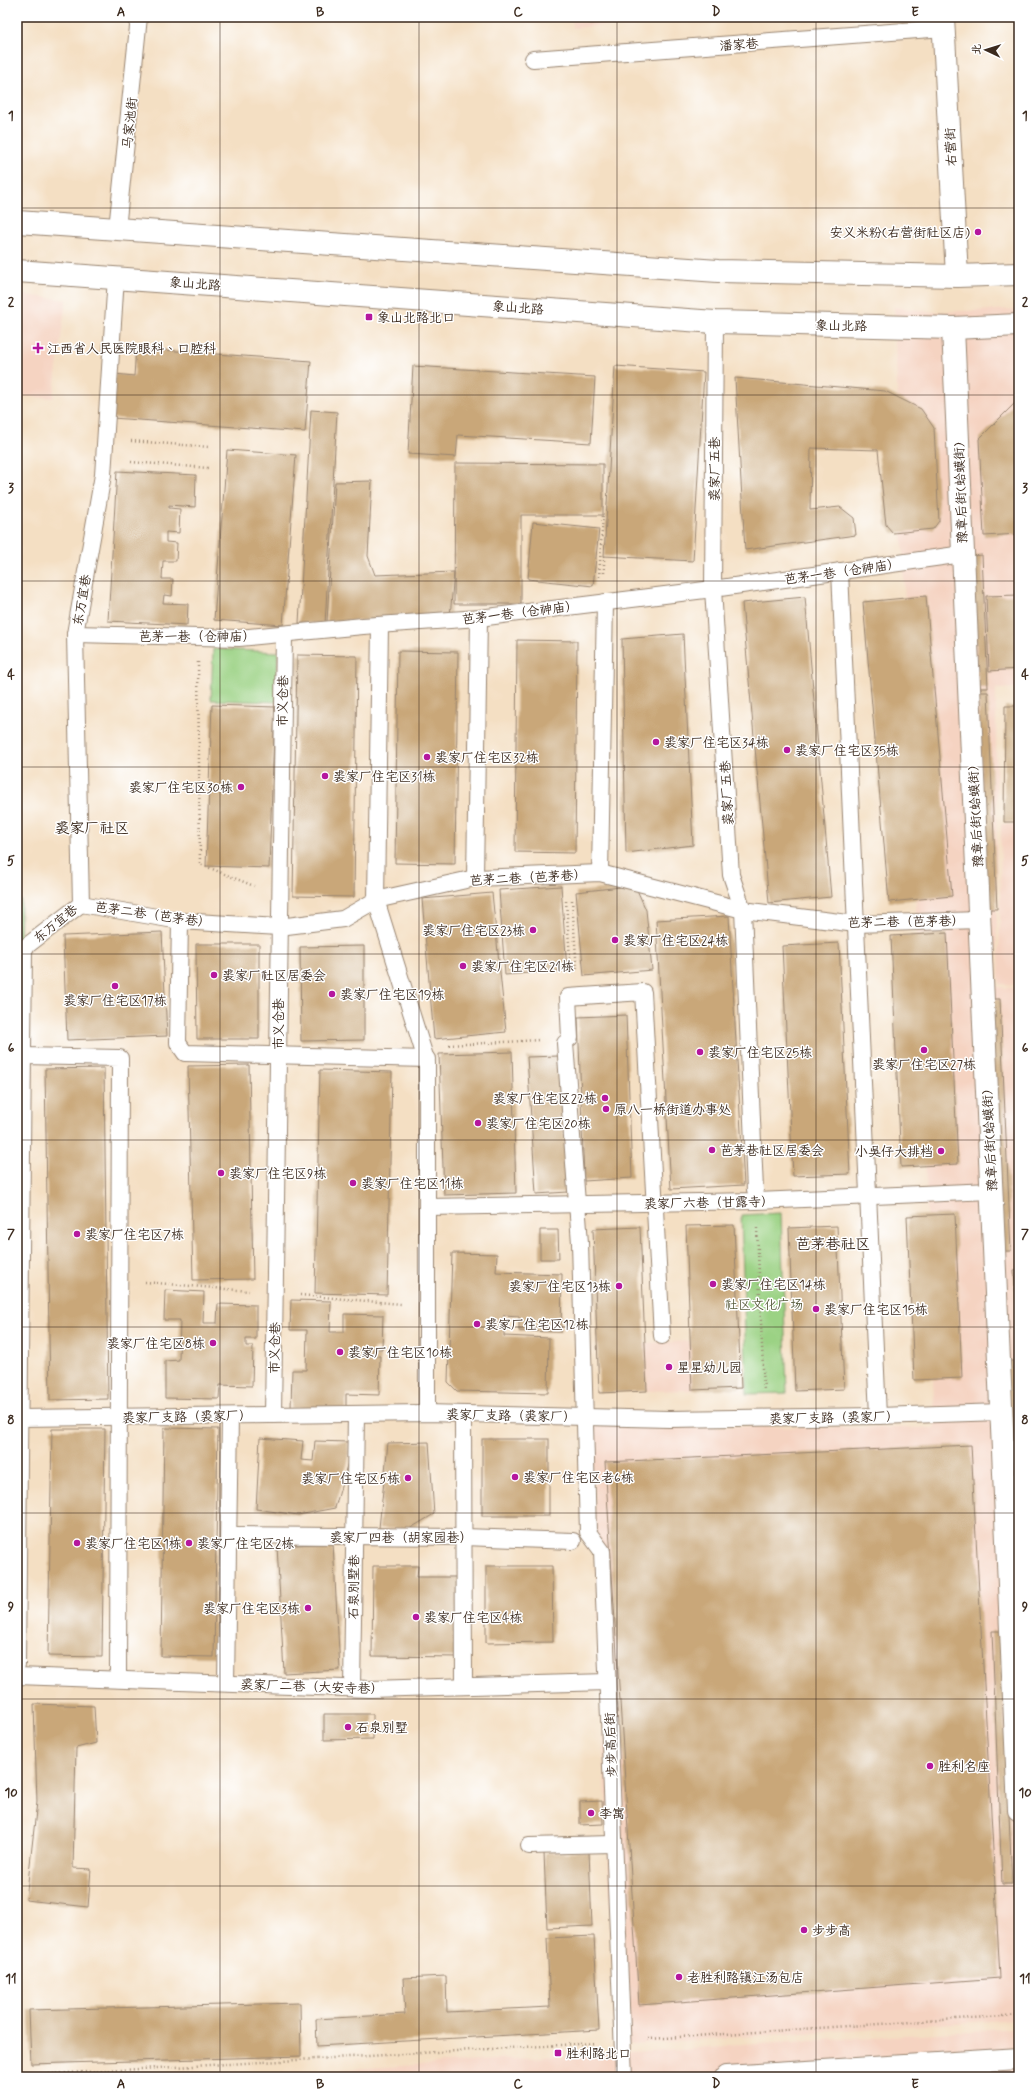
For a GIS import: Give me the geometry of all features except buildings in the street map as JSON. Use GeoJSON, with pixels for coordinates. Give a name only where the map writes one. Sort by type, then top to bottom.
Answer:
{"type":"FeatureCollection","features":[{"type":"Feature","properties":{"kind":"street","name":"右营街"},"geometry":{"type":"LineString","coordinates":[[943,23],[957,276]]}},
{"type":"Feature","properties":{"kind":"street"},"geometry":{"type":"LineString","coordinates":[[17,222],[718,271],[957,276],[1019,274]]}},
{"type":"Feature","properties":{"kind":"street","name":"象山北路"},"geometry":{"type":"LineString","coordinates":[[17,271],[116,277],[715,322],[953,328],[1019,325]]}},
{"type":"Feature","properties":{"kind":"street","name":"豫章后街(蛤蟆街)"},"geometry":{"type":"LineString","coordinates":[[953,328],[1019,1810]]}},
{"type":"Feature","properties":{"kind":"street"},"geometry":{"type":"LineString","coordinates":[[726,2077],[1019,2059]]}},
{"type":"Feature","properties":{"kind":"lane","name":"马家池街"},"geometry":{"type":"LineString","coordinates":[[117,229],[139,17]]}},
{"type":"Feature","properties":{"kind":"lane","name":"潘家巷"},"geometry":{"type":"LineString","coordinates":[[533,59],[943,23]]}},
{"type":"Feature","properties":{"kind":"lane","name":"东万宜巷"},"geometry":{"type":"LineString","coordinates":[[17,1665],[24,948],[80,904],[75,634],[104,460],[116,277]]}},
{"type":"Feature","properties":{"kind":"lane","name":"裘家厂五巷"},"geometry":{"type":"LineString","coordinates":[[715,322],[713,589],[731,875],[743,910],[755,1190]]}},
{"type":"Feature","properties":{"kind":"lane","name":"芭茅一巷（仓神庙）"},"geometry":{"type":"LineString","coordinates":[[75,634],[239,638],[380,625],[479,618],[713,589],[963,554]]}},
{"type":"Feature","properties":{"kind":"lane"},"geometry":{"type":"LineString","coordinates":[[840,571],[878,1416]]}},
{"type":"Feature","properties":{"kind":"lane"},"geometry":{"type":"LineString","coordinates":[[600,873],[601,603]]}},
{"type":"Feature","properties":{"kind":"lane"},"geometry":{"type":"LineString","coordinates":[[475,878],[479,618]]}},
{"type":"Feature","properties":{"kind":"lane"},"geometry":{"type":"LineString","coordinates":[[380,625],[376,900],[424,1053],[427,1207],[427,1413]]}},
{"type":"Feature","properties":{"kind":"lane","name":"市义仓巷"},"geometry":{"type":"LineString","coordinates":[[273,1415],[279,895],[284,634]]}},
{"type":"Feature","properties":{"kind":"lane","name":"芭茅二巷（芭茅巷）"},"geometry":{"type":"LineString","coordinates":[[80,904],[180,921],[279,927],[343,919],[376,900],[475,878],[600,873],[743,910],[856,924],[979,920]]}},
{"type":"Feature","properties":{"kind":"lane"},"geometry":{"type":"LineString","coordinates":[[180,921],[178,1043],[185,1053],[278,1056],[424,1053]]}},
{"type":"Feature","properties":{"kind":"lane","name":"步步高后街"},"geometry":{"type":"LineString","coordinates":[[624,2077],[602,1551],[588,1532],[586,1417],[578,1204],[568,1040],[568,997],[643,992],[655,1203]]}},
{"type":"Feature","properties":{"kind":"lane"},"geometry":{"type":"LineString","coordinates":[[23,1056],[120,1058],[118,1679]]}},
{"type":"Feature","properties":{"kind":"lane","name":"裘家厂六巷（甘露寺）"},"geometry":{"type":"LineString","coordinates":[[427,1207],[868,1197],[991,1191]]}},
{"type":"Feature","properties":{"kind":"lane"},"geometry":{"type":"LineString","coordinates":[[655,1203],[662,1336]]}},
{"type":"Feature","properties":{"kind":"lane","name":"裘家厂支路（裘家厂）"},"geometry":{"type":"LineString","coordinates":[[20,1418],[427,1413],[586,1417],[878,1416],[1001,1412]]}},
{"type":"Feature","properties":{"kind":"lane","name":"石泉别墅巷"},"geometry":{"type":"LineString","coordinates":[[352,1688],[356,1414]]}},
{"type":"Feature","properties":{"kind":"lane"},"geometry":{"type":"LineString","coordinates":[[463,1414],[464,1685]]}},
{"type":"Feature","properties":{"kind":"lane"},"geometry":{"type":"LineString","coordinates":[[226,1683],[230,1416]]}},
{"type":"Feature","properties":{"kind":"lane","name":"裘家厂四巷（胡家园巷）"},"geometry":{"type":"LineString","coordinates":[[229,1536],[464,1537],[572,1541]]}},
{"type":"Feature","properties":{"kind":"lane","name":"裘家厂二巷（大安寺巷）"},"geometry":{"type":"LineString","coordinates":[[17,1676],[352,1688],[607,1682]]}},
{"type":"Feature","properties":{"kind":"lane"},"geometry":{"type":"LineString","coordinates":[[529,1846],[614,1844]]}},
{"type":"Feature","properties":{"kind":"path"},"geometry":{"type":"LineString","coordinates":[[105,440],[209,447]]}},
{"type":"Feature","properties":{"kind":"path"},"geometry":{"type":"LineString","coordinates":[[104,460],[208,468]]}},
{"type":"Feature","properties":{"kind":"path"},"geometry":{"type":"LineString","coordinates":[[601,603],[603,516]]}},
{"type":"Feature","properties":{"kind":"path"},"geometry":{"type":"LineString","coordinates":[[198,636],[200,864],[279,895]]}},
{"type":"Feature","properties":{"kind":"path"},"geometry":{"type":"LineString","coordinates":[[567,874],[577,972],[571,972],[567,874]]}},
{"type":"Feature","properties":{"kind":"path"},"geometry":{"type":"LineString","coordinates":[[424,1053],[547,1039]]}},
{"type":"Feature","properties":{"kind":"path"},"geometry":{"type":"LineString","coordinates":[[757,1231],[765,1395]]}},
{"type":"Feature","properties":{"kind":"path"},"geometry":{"type":"LineString","coordinates":[[17,2076],[622,2041],[1019,2015]]}},
{"type":"Feature","properties":{"kind":"shaded area"},"geometry":{"type":"Polygon","coordinates":[[[572,17],[700,17],[573,28],[572,17]]]}},
{"type":"Feature","properties":{"kind":"shaded area","name":"江西省人民医院眼科、口腔科"},"geometry":{"type":"Polygon","coordinates":[[[17,294],[66,300],[53,398],[17,396],[17,294]]]}},
{"type":"Feature","properties":{"kind":"shaded area"},"geometry":{"type":"Polygon","coordinates":[[[894,307],[934,312],[1019,309],[1019,688],[996,689],[997,987],[1019,988],[1019,2019],[616,2045],[591,1426],[935,1428],[894,307]]]}},
{"type":"Feature","properties":{"kind":"shaded area"},"geometry":{"type":"Polygon","coordinates":[[[1001,824],[1019,824],[1019,985],[999,984],[1001,824]]]}},
{"type":"Feature","properties":{"kind":"shaded area","name":"星星幼儿园"},"geometry":{"type":"Polygon","coordinates":[[[691,1341],[692,1390],[647,1391],[645,1343],[691,1341]]]}},
{"type":"Feature","properties":{"kind":"shaded area"},"geometry":{"type":"Polygon","coordinates":[[[1019,2028],[1019,2077],[222,2077],[1019,2028]]]}},
{"type":"Feature","properties":{"kind":"green space"},"geometry":{"type":"Polygon","coordinates":[[[213,649],[278,652],[276,702],[211,700],[213,649]]]}},
{"type":"Feature","properties":{"kind":"green space"},"geometry":{"type":"Polygon","coordinates":[[[17,900],[21,900],[17,1119],[17,900]]]}},
{"type":"Feature","properties":{"kind":"green space","name":"社区文化广场"},"geometry":{"type":"Polygon","coordinates":[[[781,1213],[787,1393],[747,1394],[741,1215],[781,1213]]]}},
{"type":"Feature","properties":{"kind":"place","name":"安义米粉(右营街社区店)"},"geometry":{"type":"Point","coordinates":[978,232]}},
{"type":"Feature","properties":{"kind":"place","name":"象山北路北口"},"geometry":{"type":"Point","coordinates":[369,317]}},
{"type":"Feature","properties":{"kind":"place","name":"江西省人民医院眼科、口腔科"},"geometry":{"type":"Point","coordinates":[38,348]}},
{"type":"Feature","properties":{"kind":"place","name":"裘家厂住宅区34栋"},"geometry":{"type":"Point","coordinates":[656,742]}},
{"type":"Feature","properties":{"kind":"place","name":"裘家厂住宅区35栋"},"geometry":{"type":"Point","coordinates":[787,750]}},
{"type":"Feature","properties":{"kind":"place","name":"裘家厂住宅区32栋"},"geometry":{"type":"Point","coordinates":[427,757]}},
{"type":"Feature","properties":{"kind":"place","name":"裘家厂住宅区31栋"},"geometry":{"type":"Point","coordinates":[325,776]}},
{"type":"Feature","properties":{"kind":"place","name":"裘家厂住宅区30栋"},"geometry":{"type":"Point","coordinates":[241,787]}},
{"type":"Feature","properties":{"kind":"place","name":"裘家厂住宅区23栋"},"geometry":{"type":"Point","coordinates":[533,930]}},
{"type":"Feature","properties":{"kind":"place","name":"裘家厂住宅区24栋"},"geometry":{"type":"Point","coordinates":[615,940]}},
{"type":"Feature","properties":{"kind":"place","name":"裘家厂住宅区21栋"},"geometry":{"type":"Point","coordinates":[463,966]}},
{"type":"Feature","properties":{"kind":"place","name":"裘家厂社区居委会"},"geometry":{"type":"Point","coordinates":[214,975]}},
{"type":"Feature","properties":{"kind":"place","name":"裘家厂住宅区17栋"},"geometry":{"type":"Point","coordinates":[115,986]}},
{"type":"Feature","properties":{"kind":"place","name":"裘家厂住宅区19栋"},"geometry":{"type":"Point","coordinates":[332,994]}},
{"type":"Feature","properties":{"kind":"place","name":"裘家厂住宅区27栋"},"geometry":{"type":"Point","coordinates":[924,1050]}},
{"type":"Feature","properties":{"kind":"place","name":"裘家厂住宅区25栋"},"geometry":{"type":"Point","coordinates":[700,1052]}},
{"type":"Feature","properties":{"kind":"place","name":"裘家厂住宅区22栋"},"geometry":{"type":"Point","coordinates":[605,1098]}},
{"type":"Feature","properties":{"kind":"place","name":"原八一桥街道办事处"},"geometry":{"type":"Point","coordinates":[606,1109]}},
{"type":"Feature","properties":{"kind":"place","name":"裘家厂住宅区20栋"},"geometry":{"type":"Point","coordinates":[478,1123]}},
{"type":"Feature","properties":{"kind":"place","name":"芭茅巷社区居委会"},"geometry":{"type":"Point","coordinates":[712,1150]}},
{"type":"Feature","properties":{"kind":"place","name":"小吴仔大排档"},"geometry":{"type":"Point","coordinates":[941,1151]}},
{"type":"Feature","properties":{"kind":"place","name":"裘家厂住宅区9栋"},"geometry":{"type":"Point","coordinates":[221,1173]}},
{"type":"Feature","properties":{"kind":"place","name":"裘家厂住宅区11栋"},"geometry":{"type":"Point","coordinates":[353,1183]}},
{"type":"Feature","properties":{"kind":"place","name":"裘家厂住宅区7栋"},"geometry":{"type":"Point","coordinates":[77,1234]}},
{"type":"Feature","properties":{"kind":"place","name":"裘家厂住宅区14栋"},"geometry":{"type":"Point","coordinates":[713,1284]}},
{"type":"Feature","properties":{"kind":"place","name":"裘家厂住宅区13栋"},"geometry":{"type":"Point","coordinates":[619,1286]}},
{"type":"Feature","properties":{"kind":"place","name":"裘家厂住宅区15栋"},"geometry":{"type":"Point","coordinates":[816,1309]}},
{"type":"Feature","properties":{"kind":"place","name":"裘家厂住宅区12栋"},"geometry":{"type":"Point","coordinates":[477,1324]}},
{"type":"Feature","properties":{"kind":"place","name":"裘家厂住宅区8栋"},"geometry":{"type":"Point","coordinates":[213,1343]}},
{"type":"Feature","properties":{"kind":"place","name":"裘家厂住宅区10栋"},"geometry":{"type":"Point","coordinates":[340,1352]}},
{"type":"Feature","properties":{"kind":"place","name":"星星幼儿园"},"geometry":{"type":"Point","coordinates":[669,1367]}},
{"type":"Feature","properties":{"kind":"place","name":"裘家厂住宅区老6栋"},"geometry":{"type":"Point","coordinates":[515,1477]}},
{"type":"Feature","properties":{"kind":"place","name":"裘家厂住宅区5栋"},"geometry":{"type":"Point","coordinates":[408,1478]}},
{"type":"Feature","properties":{"kind":"place","name":"裘家厂住宅区1栋"},"geometry":{"type":"Point","coordinates":[77,1543]}},
{"type":"Feature","properties":{"kind":"place","name":"裘家厂住宅区2栋"},"geometry":{"type":"Point","coordinates":[189,1543]}},
{"type":"Feature","properties":{"kind":"place","name":"裘家厂住宅区3栋"},"geometry":{"type":"Point","coordinates":[308,1608]}},
{"type":"Feature","properties":{"kind":"place","name":"裘家厂住宅区4栋"},"geometry":{"type":"Point","coordinates":[416,1617]}},
{"type":"Feature","properties":{"kind":"place","name":"石泉别墅"},"geometry":{"type":"Point","coordinates":[348,1727]}},
{"type":"Feature","properties":{"kind":"place","name":"胜利名座"},"geometry":{"type":"Point","coordinates":[930,1766]}},
{"type":"Feature","properties":{"kind":"place","name":"李寓"},"geometry":{"type":"Point","coordinates":[591,1813]}},
{"type":"Feature","properties":{"kind":"place","name":"步步高"},"geometry":{"type":"Point","coordinates":[804,1930]}},
{"type":"Feature","properties":{"kind":"place","name":"老胜利路镇江汤包店"},"geometry":{"type":"Point","coordinates":[679,1977]}},
{"type":"Feature","properties":{"kind":"place","name":"胜利路北口"},"geometry":{"type":"Point","coordinates":[558,2053]}},
{"type":"Feature","properties":{"kind":"district","name":"裘家厂社区"},"geometry":{"type":"Point","coordinates":[92,828]}},
{"type":"Feature","properties":{"kind":"district","name":"芭茅巷社区"},"geometry":{"type":"Point","coordinates":[833,1244]}}]}
